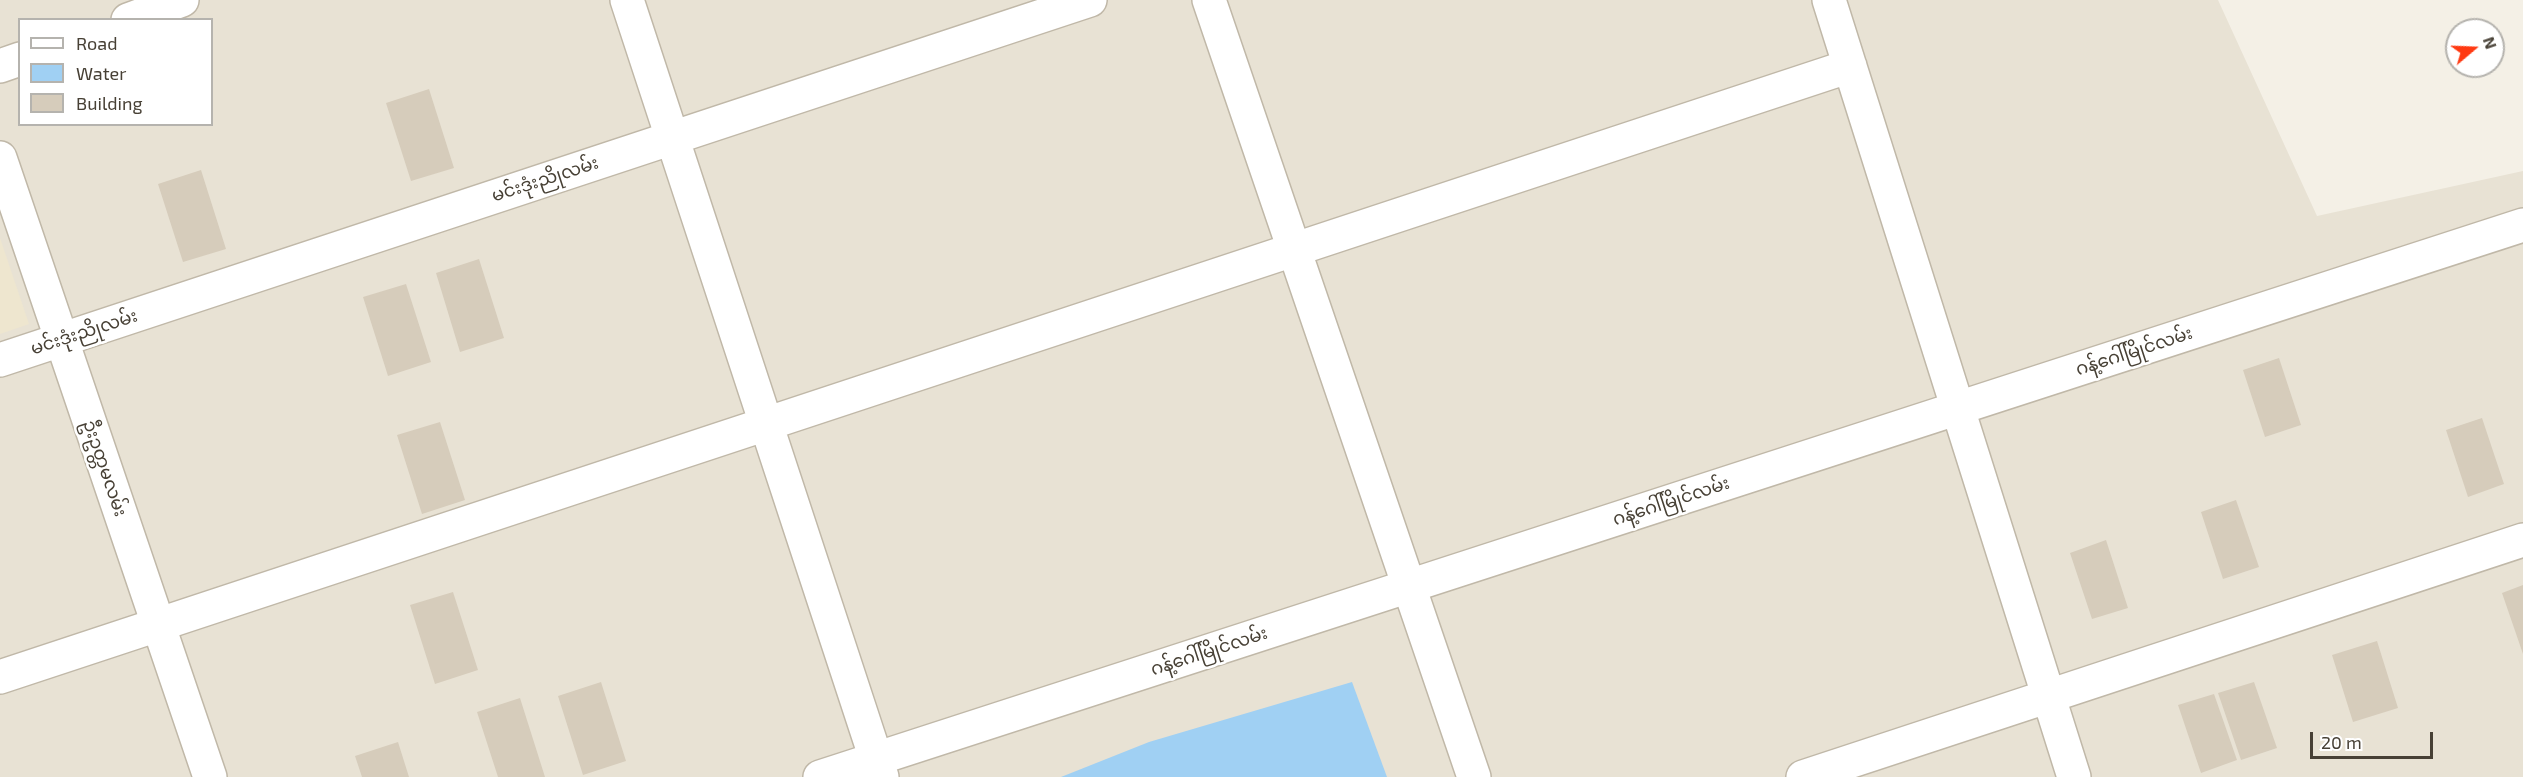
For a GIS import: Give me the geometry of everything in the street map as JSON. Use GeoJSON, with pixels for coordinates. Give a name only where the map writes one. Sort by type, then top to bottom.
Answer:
{"type":"FeatureCollection","features":[{"type":"Feature","properties":{"kind":"street"},"geometry":{"type":"LineString","coordinates":[[133,18],[182,0]]}},
{"type":"Feature","properties":{"kind":"street"},"geometry":{"type":"LineString","coordinates":[[627,0],[879,768]]}},
{"type":"Feature","properties":{"kind":"street","name":"မင်းဒုံးညိုလမ်း"},"geometry":{"type":"LineString","coordinates":[[0,360],[1090,0]]}},
{"type":"Feature","properties":{"kind":"street"},"geometry":{"type":"LineString","coordinates":[[1209,0],[1474,777]]}},
{"type":"Feature","properties":{"kind":"street"},"geometry":{"type":"LineString","coordinates":[[1829,0],[2074,777]]}},
{"type":"Feature","properties":{"kind":"street"},"geometry":{"type":"LineString","coordinates":[[0,66],[18,60]]}},
{"type":"Feature","properties":{"kind":"street"},"geometry":{"type":"LineString","coordinates":[[0,677],[1850,66]]}},
{"type":"Feature","properties":{"kind":"street","name":"ဦးဥတ္တမလမ်း"},"geometry":{"type":"LineString","coordinates":[[0,158],[210,777]]}},
{"type":"Feature","properties":{"kind":"street","name":"ဂန့်ဂေါ်မြိုင်လမ်း"},"geometry":{"type":"LineString","coordinates":[[820,777],[879,768],[1408,586],[2523,225]]}},
{"type":"Feature","properties":{"kind":"street"},"geometry":{"type":"LineString","coordinates":[[1803,777],[2523,540]]}},
{"type":"Feature","properties":{"kind":"shaded area"},"geometry":{"type":"Polygon","coordinates":[[[0,0],[2218,0],[2317,216],[2523,171],[2523,777],[0,777],[0,0]]]}},
{"type":"Feature","properties":{"kind":"shaded area"},"geometry":{"type":"Polygon","coordinates":[[[0,238],[29,324],[0,334],[0,238]]]}},
{"type":"Feature","properties":{"kind":"water"},"geometry":{"type":"Polygon","coordinates":[[[1352,682],[1387,777],[1061,777],[1149,742],[1352,682]]]}},
{"type":"Feature","properties":{"kind":"building"},"geometry":{"type":"Polygon","coordinates":[[[429,89],[454,168],[411,181],[386,103],[429,89]]]}},
{"type":"Feature","properties":{"kind":"building"},"geometry":{"type":"Polygon","coordinates":[[[201,170],[226,249],[183,262],[158,184],[201,170]]]}},
{"type":"Feature","properties":{"kind":"building"},"geometry":{"type":"Polygon","coordinates":[[[479,259],[504,338],[460,352],[436,273],[479,259]]]}},
{"type":"Feature","properties":{"kind":"building"},"geometry":{"type":"Polygon","coordinates":[[[406,284],[431,362],[388,376],[363,297],[406,284]]]}},
{"type":"Feature","properties":{"kind":"building"},"geometry":{"type":"Polygon","coordinates":[[[2279,358],[2301,425],[2265,437],[2243,370],[2279,358]]]}},
{"type":"Feature","properties":{"kind":"building"},"geometry":{"type":"Polygon","coordinates":[[[2482,418],[2504,484],[2468,497],[2446,430],[2482,418]]]}},
{"type":"Feature","properties":{"kind":"building"},"geometry":{"type":"Polygon","coordinates":[[[440,422],[465,500],[422,514],[397,435],[440,422]]]}},
{"type":"Feature","properties":{"kind":"building"},"geometry":{"type":"Polygon","coordinates":[[[2236,500],[2259,567],[2223,579],[2201,512],[2236,500]]]}},
{"type":"Feature","properties":{"kind":"building"},"geometry":{"type":"Polygon","coordinates":[[[2106,540],[2128,608],[2092,619],[2070,553],[2106,540]]]}},
{"type":"Feature","properties":{"kind":"building"},"geometry":{"type":"Polygon","coordinates":[[[2523,585],[2523,654],[2502,593],[2523,585]]]}},
{"type":"Feature","properties":{"kind":"building"},"geometry":{"type":"Polygon","coordinates":[[[453,592],[478,670],[435,684],[410,605],[453,592]]]}},
{"type":"Feature","properties":{"kind":"building"},"geometry":{"type":"Polygon","coordinates":[[[2377,641],[2398,708],[2353,722],[2332,655],[2377,641]]]}},
{"type":"Feature","properties":{"kind":"building"},"geometry":{"type":"Polygon","coordinates":[[[601,682],[626,761],[583,775],[558,696],[601,682]]]}},
{"type":"Feature","properties":{"kind":"building"},"geometry":{"type":"Polygon","coordinates":[[[2254,682],[2277,748],[2241,760],[2218,693],[2254,682]]]}},
{"type":"Feature","properties":{"kind":"building"},"geometry":{"type":"Polygon","coordinates":[[[2214,694],[2237,760],[2201,773],[2178,705],[2214,694]]]}},
{"type":"Feature","properties":{"kind":"building"},"geometry":{"type":"Polygon","coordinates":[[[520,698],[545,777],[498,777],[477,712],[520,698]]]}},
{"type":"Feature","properties":{"kind":"building"},"geometry":{"type":"Polygon","coordinates":[[[398,742],[409,777],[362,777],[355,756],[398,742]]]}}]}
